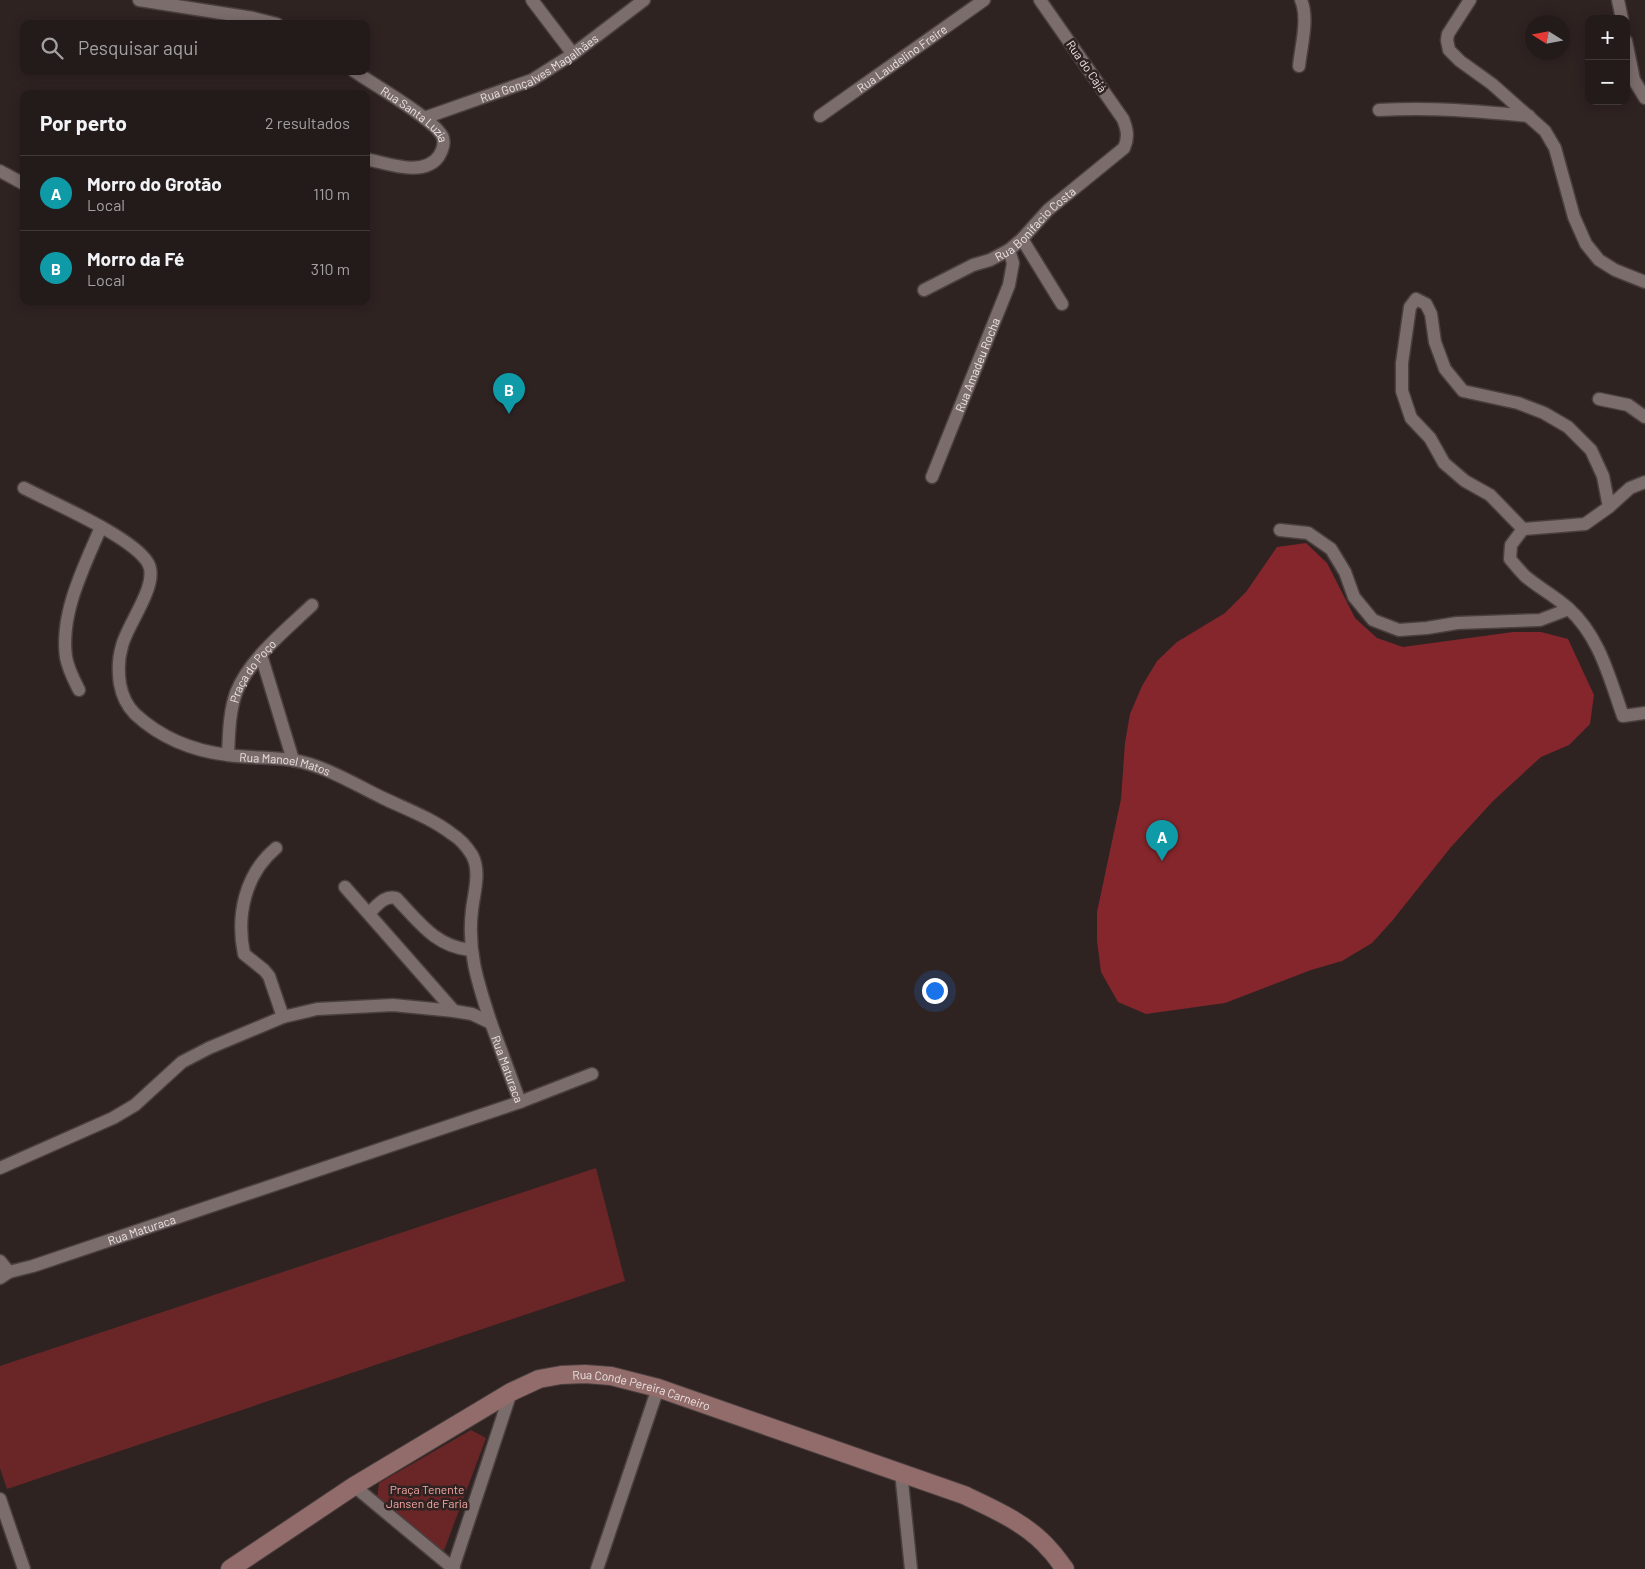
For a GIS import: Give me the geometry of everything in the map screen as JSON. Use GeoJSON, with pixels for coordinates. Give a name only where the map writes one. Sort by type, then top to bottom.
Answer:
{"type":"FeatureCollection","features":[{"type":"Feature","properties":{"kind":"street"},"geometry":{"type":"LineString","coordinates":[[139,0],[261,20]]}},
{"type":"Feature","properties":{"kind":"street"},"geometry":{"type":"LineString","coordinates":[[532,0],[573,54]]}},
{"type":"Feature","properties":{"kind":"street","name":"Rua Gonçalves Magalhães"},"geometry":{"type":"LineString","coordinates":[[424,118],[532,80],[573,54],[644,0]]}},
{"type":"Feature","properties":{"kind":"street","name":"Rua Laudelino Freire"},"geometry":{"type":"LineString","coordinates":[[820,116],[984,0]]}},
{"type":"Feature","properties":{"kind":"street","name":"Rua do Cajá"},"geometry":{"type":"LineString","coordinates":[[1040,0],[1123,119],[1128,135]]}},
{"type":"Feature","properties":{"kind":"street"},"geometry":{"type":"LineString","coordinates":[[1299,66],[1304,24],[1304,6],[1301,0]]}},
{"type":"Feature","properties":{"kind":"street"},"geometry":{"type":"LineString","coordinates":[[1470,0],[1448,34],[1449,50],[1545,131],[1555,148],[1574,217],[1586,244],[1599,260],[1615,270],[1645,282]]}},
{"type":"Feature","properties":{"kind":"street"},"geometry":{"type":"LineString","coordinates":[[1618,0],[1621,15]]}},
{"type":"Feature","properties":{"kind":"street"},"geometry":{"type":"LineString","coordinates":[[1630,60],[1634,80],[1645,98]]}},
{"type":"Feature","properties":{"kind":"street","name":"Rua Santa Luzia"},"geometry":{"type":"LineString","coordinates":[[360,75],[424,118],[443,138],[444,147],[434,163],[422,167],[410,168],[370,160]]}},
{"type":"Feature","properties":{"kind":"street"},"geometry":{"type":"LineString","coordinates":[[1379,110],[1410,108],[1468,110],[1529,116]]}},
{"type":"Feature","properties":{"kind":"street","name":"Rua Bonifacio Costa"},"geometry":{"type":"LineString","coordinates":[[924,290],[973,265],[990,260],[1010,250],[1048,210],[1124,148],[1128,135]]}},
{"type":"Feature","properties":{"kind":"street"},"geometry":{"type":"LineString","coordinates":[[0,171],[20,182]]}},
{"type":"Feature","properties":{"kind":"street"},"geometry":{"type":"LineString","coordinates":[[1022,239],[1062,304]]}},
{"type":"Feature","properties":{"kind":"street","name":"Rua Amadeu Rocha"},"geometry":{"type":"LineString","coordinates":[[932,477],[1009,285],[1013,263],[1010,250]]}},
{"type":"Feature","properties":{"kind":"street"},"geometry":{"type":"LineString","coordinates":[[1523,529],[1490,495],[1465,481],[1444,463],[1430,438],[1411,418],[1402,391],[1402,364],[1410,307],[1416,299],[1426,304],[1431,314],[1435,342],[1445,369],[1463,391],[1518,403],[1544,413],[1568,427],[1591,450],[1604,476],[1609,507]]}},
{"type":"Feature","properties":{"kind":"street"},"geometry":{"type":"LineString","coordinates":[[1599,399],[1628,405],[1645,417]]}},
{"type":"Feature","properties":{"kind":"street"},"geometry":{"type":"LineString","coordinates":[[1645,482],[1630,488],[1609,507],[1584,524],[1523,529],[1511,545],[1510,559],[1525,576],[1569,609],[1588,630],[1602,656],[1623,716],[1645,713]]}},
{"type":"Feature","properties":{"kind":"street"},"geometry":{"type":"LineString","coordinates":[[24,488],[101,527],[82,571],[70,611],[66,637],[66,658],[79,690]]}},
{"type":"Feature","properties":{"kind":"street","name":"Rua Manoel Matos"},"geometry":{"type":"LineString","coordinates":[[101,527],[138,551],[149,564],[150,579],[144,600],[129,627],[121,647],[118,670],[122,694],[134,713],[162,734],[193,748],[228,755],[293,760],[334,774],[434,822],[466,846],[477,866],[471,916],[470,950],[477,980],[491,1023]]}},
{"type":"Feature","properties":{"kind":"street"},"geometry":{"type":"LineString","coordinates":[[1280,530],[1308,533],[1330,549],[1345,572],[1354,597],[1373,620],[1399,630],[1457,623],[1540,620],[1569,609]]}},
{"type":"Feature","properties":{"kind":"street","name":"Praça do Poço"},"geometry":{"type":"LineString","coordinates":[[228,755],[231,717],[236,693],[246,673],[261,655],[312,605]]}},
{"type":"Feature","properties":{"kind":"street"},"geometry":{"type":"LineString","coordinates":[[261,655],[293,760]]}},
{"type":"Feature","properties":{"kind":"street"},"geometry":{"type":"LineString","coordinates":[[276,848],[265,858],[252,877],[243,899],[242,924],[244,954],[269,976],[283,1017]]}},
{"type":"Feature","properties":{"kind":"street"},"geometry":{"type":"LineString","coordinates":[[345,888],[454,1011]]}},
{"type":"Feature","properties":{"kind":"street"},"geometry":{"type":"LineString","coordinates":[[369,913],[386,898],[390,896],[396,898],[434,937],[456,948],[470,950]]}},
{"type":"Feature","properties":{"kind":"street","name":"Rua Maturaca"},"geometry":{"type":"LineString","coordinates":[[0,1168],[113,1118],[134,1105],[182,1062],[209,1048],[283,1017],[317,1009],[393,1005],[472,1014],[491,1023],[520,1102],[5,1275]]}},
{"type":"Feature","properties":{"kind":"street"},"geometry":{"type":"LineString","coordinates":[[520,1102],[592,1074]]}},
{"type":"Feature","properties":{"kind":"street"},"geometry":{"type":"LineString","coordinates":[[0,1261],[5,1275]]}},
{"type":"Feature","properties":{"kind":"street","name":"Rua Conde Pereira Carneiro"},"geometry":{"type":"LineString","coordinates":[[231,1569],[354,1486],[511,1392],[540,1379],[561,1375],[585,1374],[611,1376],[658,1388],[964,1495],[998,1510],[1025,1528],[1050,1549],[1065,1569]]}},
{"type":"Feature","properties":{"kind":"street"},"geometry":{"type":"LineString","coordinates":[[597,1569],[658,1388]]}},
{"type":"Feature","properties":{"kind":"street"},"geometry":{"type":"LineString","coordinates":[[354,1486],[454,1568],[511,1392]]}},
{"type":"Feature","properties":{"kind":"street"},"geometry":{"type":"LineString","coordinates":[[901,1472],[911,1569]]}},
{"type":"Feature","properties":{"kind":"street"},"geometry":{"type":"LineString","coordinates":[[0,1499],[24,1569]]}},
{"type":"Feature","properties":{"kind":"green space"},"geometry":{"type":"Polygon","coordinates":[[[596,1168],[625,1281],[7,1489],[0,1468],[0,1366],[596,1168]]]}},
{"type":"Feature","properties":{"kind":"green space","name":"Praça Tenente Jansen de Faria"},"geometry":{"type":"Polygon","coordinates":[[[471,1430],[486,1438],[443,1553],[377,1501],[379,1483],[471,1430]]]}},
{"type":"Feature","properties":{"kind":"shaded area"},"geometry":{"type":"Polygon","coordinates":[[[1306,543],[1327,563],[1355,618],[1377,638],[1403,647],[1513,632],[1541,632],[1568,639],[1594,695],[1590,724],[1569,745],[1541,757],[1493,801],[1451,847],[1372,943],[1342,961],[1311,970],[1225,1003],[1146,1014],[1118,1002],[1101,972],[1097,940],[1097,912],[1121,799],[1125,743],[1130,714],[1142,686],[1157,661],[1177,642],[1225,613],[1246,592],[1277,547],[1306,543]]]}},
{"type":"Feature","properties":{"kind":"place","name":"Morro da Fé"},"geometry":{"type":"Point","coordinates":[509,414]}},
{"type":"Feature","properties":{"kind":"place","name":"Morro do Grotão"},"geometry":{"type":"Point","coordinates":[1162,861]}}]}
